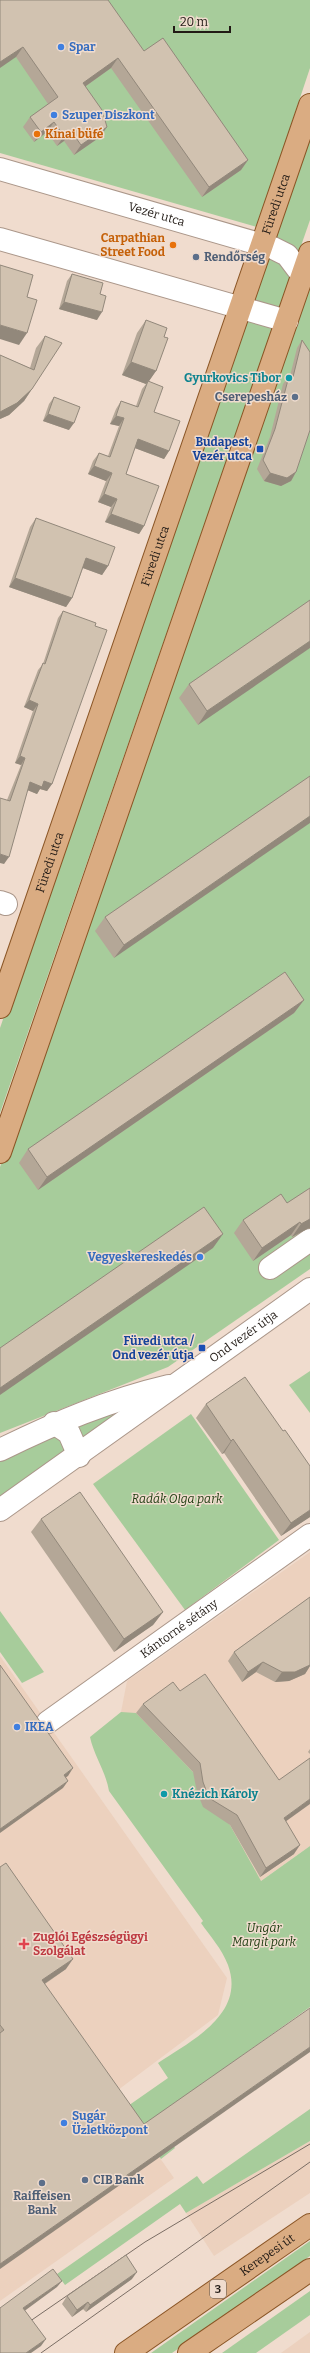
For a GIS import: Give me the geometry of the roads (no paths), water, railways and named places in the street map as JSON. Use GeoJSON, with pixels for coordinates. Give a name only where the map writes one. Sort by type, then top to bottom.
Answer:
{"type":"FeatureCollection","features":[{"type":"Feature","properties":{"kind":"main road","name":"Füredi utca"},"geometry":{"type":"LineString","coordinates":[[0,1007],[310,105]]}},
{"type":"Feature","properties":{"kind":"main road"},"geometry":{"type":"LineString","coordinates":[[0,1152],[81,913],[310,253]]}},
{"type":"Feature","properties":{"kind":"main road","name":"Kerepesi út"},"geometry":{"type":"LineString","coordinates":[[126,2353],[310,2225]]}},
{"type":"Feature","properties":{"kind":"main road"},"geometry":{"type":"LineString","coordinates":[[189,2353],[310,2270]]}},
{"type":"Feature","properties":{"kind":"street","name":"Vezér utca"},"geometry":{"type":"LineString","coordinates":[[0,169],[262,245],[287,255],[302,275]]}},
{"type":"Feature","properties":{"kind":"street"},"geometry":{"type":"LineString","coordinates":[[0,239],[240,308],[288,320]]}},
{"type":"Feature","properties":{"kind":"street"},"geometry":{"type":"LineString","coordinates":[[270,1268],[310,1240]]}},
{"type":"Feature","properties":{"kind":"street","name":"Ond vezér útja"},"geometry":{"type":"LineString","coordinates":[[0,1510],[79,1456],[310,1289]]}},
{"type":"Feature","properties":{"kind":"street","name":"Ond vezér útja"},"geometry":{"type":"LineString","coordinates":[[0,1450],[54,1423],[127,1396],[178,1384]]}},
{"type":"Feature","properties":{"kind":"street"},"geometry":{"type":"LineString","coordinates":[[54,1423],[69,1433],[79,1456]]}},
{"type":"Feature","properties":{"kind":"street","name":"Kántorné sétány"},"geometry":{"type":"LineString","coordinates":[[48,1722],[310,1535]]}},
{"type":"Feature","properties":{"kind":"tram line"},"geometry":{"type":"LineString","coordinates":[[23,2326],[145,2242],[310,2144]]}},
{"type":"Feature","properties":{"kind":"tram line"},"geometry":{"type":"LineString","coordinates":[[41,2353],[310,2162]]}},
{"type":"Feature","properties":{"kind":"place","name":"Spar"},"geometry":{"type":"Point","coordinates":[61,47]}},
{"type":"Feature","properties":{"kind":"place","name":"Szuper Diszkont"},"geometry":{"type":"Point","coordinates":[54,115]}},
{"type":"Feature","properties":{"kind":"place","name":"Kínai büfé"},"geometry":{"type":"Point","coordinates":[37,134]}},
{"type":"Feature","properties":{"kind":"place","name":"Carpathian Street Food"},"geometry":{"type":"Point","coordinates":[173,245]}},
{"type":"Feature","properties":{"kind":"place","name":"Rendőrség"},"geometry":{"type":"Point","coordinates":[196,257]}},
{"type":"Feature","properties":{"kind":"place","name":"Gyurkovics Tibor"},"geometry":{"type":"Point","coordinates":[289,378]}},
{"type":"Feature","properties":{"kind":"place","name":"Cserepesház"},"geometry":{"type":"Point","coordinates":[295,397]}},
{"type":"Feature","properties":{"kind":"place","name":"Budapest, Vezér utca"},"geometry":{"type":"Point","coordinates":[260,449]}},
{"type":"Feature","properties":{"kind":"place","name":"Vegyeskereskedés"},"geometry":{"type":"Point","coordinates":[200,1257]}},
{"type":"Feature","properties":{"kind":"place","name":"Füredi utca / Ond vezér útja"},"geometry":{"type":"Point","coordinates":[202,1348]}},
{"type":"Feature","properties":{"kind":"place","name":"IKEA"},"geometry":{"type":"Point","coordinates":[17,1727]}},
{"type":"Feature","properties":{"kind":"place","name":"Knézich Károly"},"geometry":{"type":"Point","coordinates":[164,1794]}},
{"type":"Feature","properties":{"kind":"place","name":"Zuglói Egészségügyi Szolgálat"},"geometry":{"type":"Point","coordinates":[24,1944]}},
{"type":"Feature","properties":{"kind":"place","name":"Sugár Üzletközpont"},"geometry":{"type":"Point","coordinates":[64,2123]}},
{"type":"Feature","properties":{"kind":"place","name":"CIB Bank"},"geometry":{"type":"Point","coordinates":[85,2180]}},
{"type":"Feature","properties":{"kind":"place","name":"Raiffeisen Bank"},"geometry":{"type":"Point","coordinates":[42,2183]}},
{"type":"Feature","properties":{"kind":"park label","name":"Radák Olga park"},"geometry":{"type":"Point","coordinates":[177,1499]}},
{"type":"Feature","properties":{"kind":"park label","name":"Ungár Margit park"},"geometry":{"type":"Point","coordinates":[264,1935]}}]}
